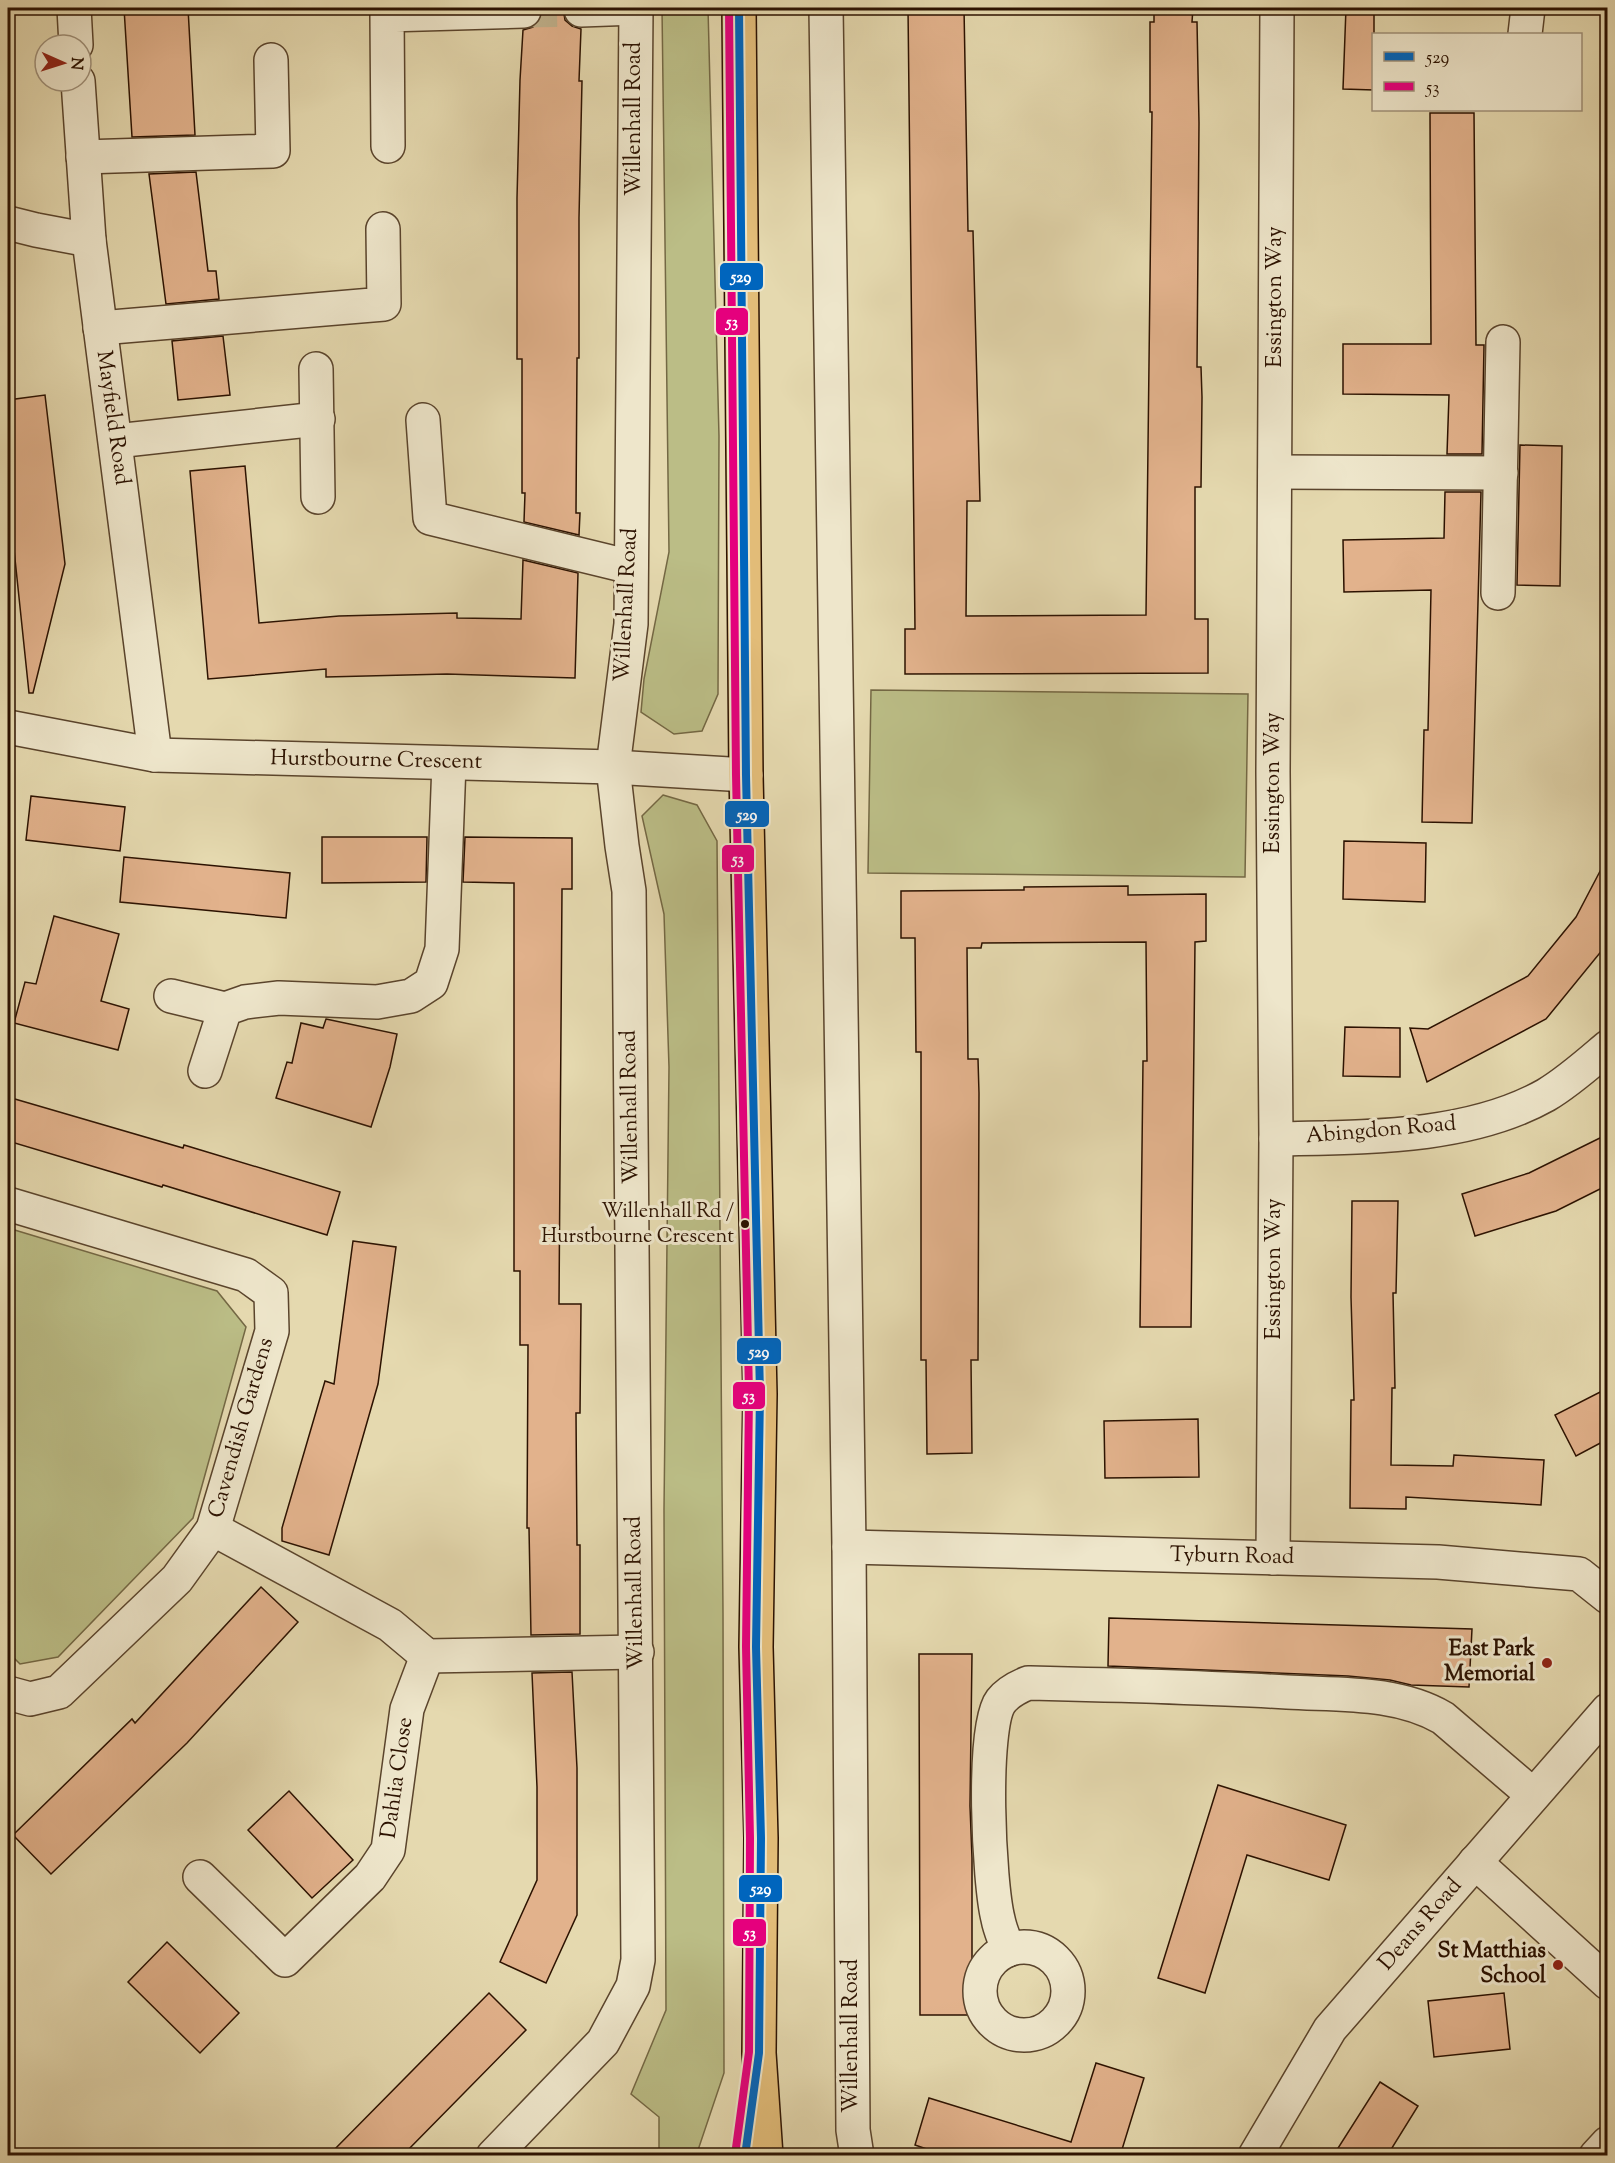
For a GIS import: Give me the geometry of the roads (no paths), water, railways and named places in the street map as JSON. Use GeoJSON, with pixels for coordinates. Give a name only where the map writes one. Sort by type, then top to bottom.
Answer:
{"type":"FeatureCollection","features":[{"type":"Feature","properties":{"kind":"highway"},"geometry":{"type":"LineString","coordinates":[[740,8],[746,775],[760,1394],[756,1647],[761,1838],[759,2053],[766,2156]]}},
{"type":"Feature","properties":{"kind":"highway"},"geometry":{"type":"LineString","coordinates":[[745,2156],[759,2053]]}},
{"type":"Feature","properties":{"kind":"street"},"geometry":{"type":"LineString","coordinates":[[74,8],[75,33]]}},
{"type":"Feature","properties":{"kind":"street"},"geometry":{"type":"LineString","coordinates":[[581,10],[636,8]]}},
{"type":"Feature","properties":{"kind":"street","name":"Willenhall Road"},"geometry":{"type":"LineString","coordinates":[[493,2156],[603,2042],[633,1986],[638,1960],[629,891],[613,767],[631,624],[636,8]]}},
{"type":"Feature","properties":{"kind":"street","name":"Willenhall Road"},"geometry":{"type":"LineString","coordinates":[[826,8],[849,1547],[853,2130],[857,2156]]}},
{"type":"Feature","properties":{"kind":"street","name":"Essington Way"},"geometry":{"type":"LineString","coordinates":[[1273,1558],[1276,1139],[1273,772],[1277,8]]}},
{"type":"Feature","properties":{"kind":"street"},"geometry":{"type":"LineString","coordinates":[[1525,33],[1528,8]]}},
{"type":"Feature","properties":{"kind":"street"},"geometry":{"type":"LineString","coordinates":[[388,146],[387,15],[524,11]]}},
{"type":"Feature","properties":{"kind":"street"},"geometry":{"type":"LineString","coordinates":[[83,157],[273,151],[271,60]]}},
{"type":"Feature","properties":{"kind":"street","name":"Mayfield Road"},"geometry":{"type":"LineString","coordinates":[[79,93],[89,240],[155,755]]}},
{"type":"Feature","properties":{"kind":"street"},"geometry":{"type":"LineString","coordinates":[[8,223],[89,240]]}},
{"type":"Feature","properties":{"kind":"street"},"geometry":{"type":"LineString","coordinates":[[100,328],[384,303],[383,229]]}},
{"type":"Feature","properties":{"kind":"street"},"geometry":{"type":"LineString","coordinates":[[1498,593],[1503,342]]}},
{"type":"Feature","properties":{"kind":"street"},"geometry":{"type":"LineString","coordinates":[[316,369],[318,497]]}},
{"type":"Feature","properties":{"kind":"street"},"geometry":{"type":"LineString","coordinates":[[116,441],[318,418]]}},
{"type":"Feature","properties":{"kind":"street"},"geometry":{"type":"LineString","coordinates":[[423,420],[430,518],[631,567]]}},
{"type":"Feature","properties":{"kind":"street"},"geometry":{"type":"LineString","coordinates":[[1275,472],[1501,473]]}},
{"type":"Feature","properties":{"kind":"street","name":"Hurstbourne Crescent"},"geometry":{"type":"LineString","coordinates":[[8,727],[155,755],[613,767],[746,775]]}},
{"type":"Feature","properties":{"kind":"street"},"geometry":{"type":"LineString","coordinates":[[171,996],[225,1009],[245,1002],[279,998],[376,1002],[411,996],[431,983],[442,949],[449,763]]}},
{"type":"Feature","properties":{"kind":"street"},"geometry":{"type":"LineString","coordinates":[[205,1071],[225,1009]]}},
{"type":"Feature","properties":{"kind":"street","name":"Abingdon Road"},"geometry":{"type":"LineString","coordinates":[[1276,1139],[1362,1137],[1463,1125],[1508,1112],[1546,1095],[1608,1047]]}},
{"type":"Feature","properties":{"kind":"street","name":"Cavendish Gardens"},"geometry":{"type":"LineString","coordinates":[[8,1204],[246,1275],[271,1293],[272,1331],[213,1529],[177,1579],[59,1692],[30,1699],[8,1693]]}},
{"type":"Feature","properties":{"kind":"street"},"geometry":{"type":"LineString","coordinates":[[213,1529],[390,1624],[427,1656],[637,1652]]}},
{"type":"Feature","properties":{"kind":"street","name":"Tyburn Road"},"geometry":{"type":"LineString","coordinates":[[849,1547],[1438,1562],[1579,1574],[1608,1596]]}},
{"type":"Feature","properties":{"kind":"street","name":"Dahlia Close"},"geometry":{"type":"LineString","coordinates":[[200,1877],[285,1960],[370,1877],[388,1850],[407,1709],[427,1656]]}},
{"type":"Feature","properties":{"kind":"street"},"geometry":{"type":"LineString","coordinates":[[1008,1950],[998,1919],[990,1862],[988,1798],[993,1720],[1001,1701],[1013,1690],[1028,1683],[1183,1686],[1408,1702],[1443,1718],[1533,1795]]}},
{"type":"Feature","properties":{"kind":"street","name":"Deans Road"},"geometry":{"type":"LineString","coordinates":[[1255,2156],[1330,2029],[1608,1710]]}},
{"type":"Feature","properties":{"kind":"street"},"geometry":{"type":"LineString","coordinates":[[1475,1862],[1608,1983]]}},
{"type":"Feature","properties":{"kind":"street"},"geometry":{"type":"LineString","coordinates":[[1596,2156],[1608,2143]]}},
{"type":"Feature","properties":{"kind":"tunnel"},"geometry":{"type":"LineString","coordinates":[[524,11],[581,10]]}},
{"type":"Feature","properties":{"kind":"place","name":"Willenhall Rd / Hurstbourne Crescent"},"geometry":{"type":"Point","coordinates":[745,1224]}},
{"type":"Feature","properties":{"kind":"place","name":"East Park Memorial"},"geometry":{"type":"Point","coordinates":[1547,1663]}},
{"type":"Feature","properties":{"kind":"place","name":"St Matthias School"},"geometry":{"type":"Point","coordinates":[1558,1965]}}]}
